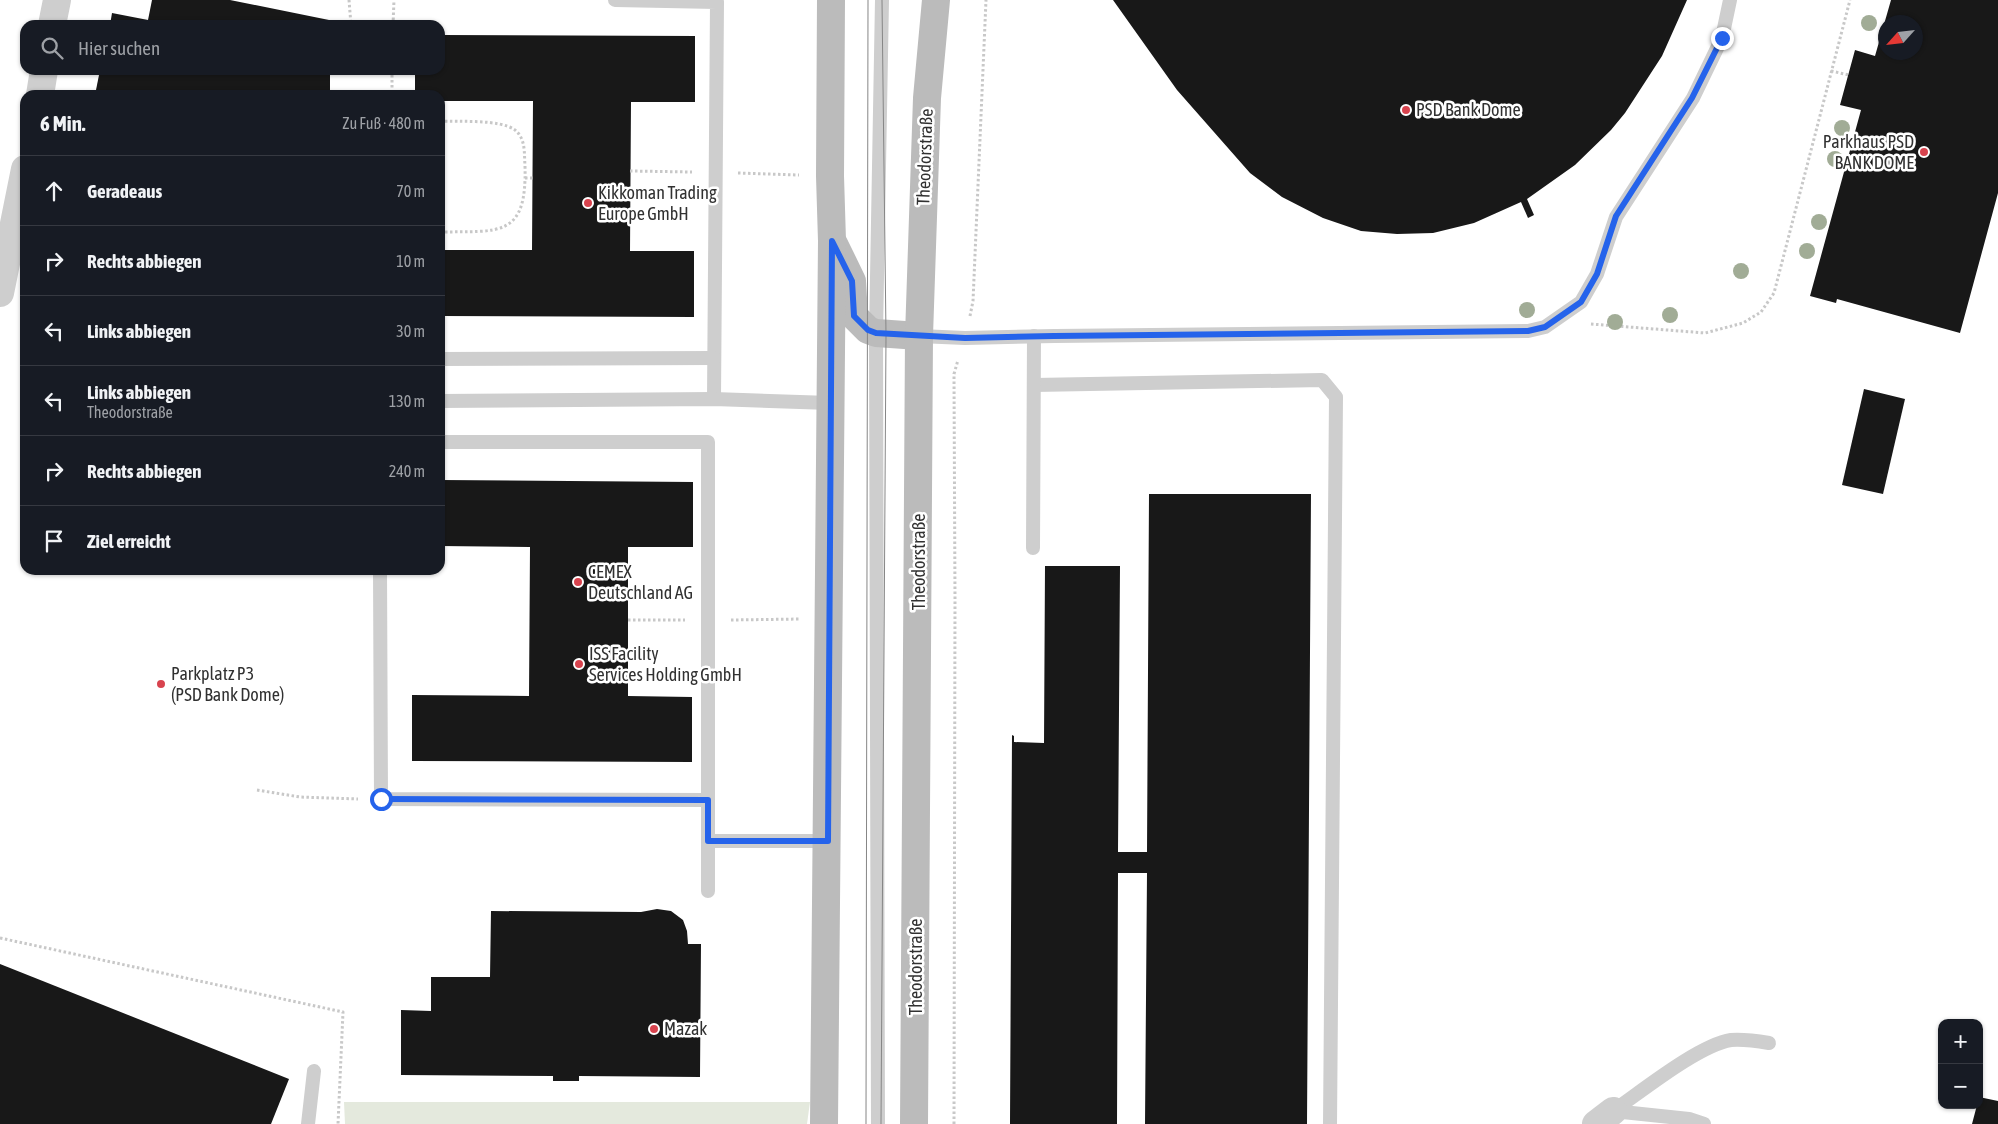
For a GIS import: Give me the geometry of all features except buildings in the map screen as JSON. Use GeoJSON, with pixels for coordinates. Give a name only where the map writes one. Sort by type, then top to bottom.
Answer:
{"type":"FeatureCollection","features":[{"type":"Feature","properties":{"kind":"main road"},"geometry":{"type":"LineString","coordinates":[[824,1124],[832,241],[830,176],[831,0]]}},
{"type":"Feature","properties":{"kind":"main road","name":"Theodorstraße"},"geometry":{"type":"LineString","coordinates":[[914,1124],[920,336],[927,98],[936,0]]}},
{"type":"Feature","properties":{"kind":"main road"},"geometry":{"type":"LineString","coordinates":[[832,241],[852,281],[854,316],[868,330],[876,333],[920,336]]}},
{"type":"Feature","properties":{"kind":"street"},"geometry":{"type":"LineString","coordinates":[[53,20],[57,0]]}},
{"type":"Feature","properties":{"kind":"street"},"geometry":{"type":"LineString","coordinates":[[41,90],[43,75]]}},
{"type":"Feature","properties":{"kind":"street"},"geometry":{"type":"LineString","coordinates":[[0,293],[20,194]]}},
{"type":"Feature","properties":{"kind":"lane"},"geometry":{"type":"LineString","coordinates":[[615,0],[717,2],[714,399]]}},
{"type":"Feature","properties":{"kind":"lane"},"geometry":{"type":"LineString","coordinates":[[878,1124],[876,333],[882,0]]}},
{"type":"Feature","properties":{"kind":"lane"},"geometry":{"type":"LineString","coordinates":[[920,336],[965,338],[1528,331],[1545,327],[1581,302],[1597,274],[1616,216],[1692,98],[1722,38],[1730,0]]}},
{"type":"Feature","properties":{"kind":"lane"},"geometry":{"type":"LineString","coordinates":[[1033,548],[1034,336]]}},
{"type":"Feature","properties":{"kind":"lane"},"geometry":{"type":"LineString","coordinates":[[445,359],[714,358]]}},
{"type":"Feature","properties":{"kind":"lane"},"geometry":{"type":"LineString","coordinates":[[1034,385],[1322,380],[1336,397],[1330,1124]]}},
{"type":"Feature","properties":{"kind":"lane"},"geometry":{"type":"LineString","coordinates":[[445,401],[714,399],[830,403]]}},
{"type":"Feature","properties":{"kind":"lane"},"geometry":{"type":"LineString","coordinates":[[445,442],[708,442],[708,891]]}},
{"type":"Feature","properties":{"kind":"lane"},"geometry":{"type":"LineString","coordinates":[[380,575],[381,799],[708,800]]}},
{"type":"Feature","properties":{"kind":"lane"},"geometry":{"type":"LineString","coordinates":[[708,841],[828,841]]}},
{"type":"Feature","properties":{"kind":"lane"},"geometry":{"type":"LineString","coordinates":[[1605,1117],[1703,1050],[1730,1040],[1769,1043]]}},
{"type":"Feature","properties":{"kind":"lane"},"geometry":{"type":"LineString","coordinates":[[308,1124],[314,1070]]}},
{"type":"Feature","properties":{"kind":"lane"},"geometry":{"type":"LineString","coordinates":[[1605,1117],[1689,1119],[1704,1124]]}},
{"type":"Feature","properties":{"kind":"path"},"geometry":{"type":"LineString","coordinates":[[349,0],[351,20]]}},
{"type":"Feature","properties":{"kind":"path"},"geometry":{"type":"LineString","coordinates":[[393,20],[394,0]]}},
{"type":"Feature","properties":{"kind":"path"},"geometry":{"type":"LineString","coordinates":[[954,1124],[956,608],[954,374],[973,302],[986,0]]}},
{"type":"Feature","properties":{"kind":"path"},"geometry":{"type":"LineString","coordinates":[[1563,316],[1573,323],[1705,333],[1743,323],[1760,312],[1774,293],[1850,0]]}},
{"type":"Feature","properties":{"kind":"path"},"geometry":{"type":"LineString","coordinates":[[1832,71],[1849,75]]}},
{"type":"Feature","properties":{"kind":"path"},"geometry":{"type":"LineString","coordinates":[[392,75],[392,90]]}},
{"type":"Feature","properties":{"kind":"path"},"geometry":{"type":"LineString","coordinates":[[445,121],[499,124],[514,130],[523,140],[525,178],[523,205],[519,214],[505,226],[489,231],[445,232]]}},
{"type":"Feature","properties":{"kind":"path"},"geometry":{"type":"LineString","coordinates":[[525,178],[533,178]]}},
{"type":"Feature","properties":{"kind":"path"},"geometry":{"type":"LineString","coordinates":[[256,790],[300,797],[381,799]]}},
{"type":"Feature","properties":{"kind":"path"},"geometry":{"type":"LineString","coordinates":[[0,938],[343,1012],[338,1124]]}},
{"type":"Feature","properties":{"kind":"shaded area"},"geometry":{"type":"Polygon","coordinates":[[[344,1102],[810,1102],[807,1124],[345,1124],[344,1102]]]}},
{"type":"Feature","properties":{"kind":"tram line"},"geometry":{"type":"LineString","coordinates":[[866,1124],[868,0]]}},
{"type":"Feature","properties":{"kind":"tram line"},"geometry":{"type":"LineString","coordinates":[[881,1124],[886,335],[882,0]]}},
{"type":"Feature","properties":{"kind":"place","name":"PSD Bank Dome"},"geometry":{"type":"Point","coordinates":[1406,110]}},
{"type":"Feature","properties":{"kind":"place","name":"Parkhaus PSD BANK DOME"},"geometry":{"type":"Point","coordinates":[1924,152]}},
{"type":"Feature","properties":{"kind":"place","name":"Kikkoman Trading Europe GmbH"},"geometry":{"type":"Point","coordinates":[588,203]}},
{"type":"Feature","properties":{"kind":"place","name":"CEMEX Deutschland AG"},"geometry":{"type":"Point","coordinates":[578,582]}},
{"type":"Feature","properties":{"kind":"place","name":"ISS Facility Services Holding GmbH"},"geometry":{"type":"Point","coordinates":[579,664]}},
{"type":"Feature","properties":{"kind":"place","name":"Parkplatz P3 (PSD Bank Dome)"},"geometry":{"type":"Point","coordinates":[161,684]}},
{"type":"Feature","properties":{"kind":"place","name":"Mazak"},"geometry":{"type":"Point","coordinates":[654,1029]}},
{"type":"Feature","properties":{"kind":"route"},"geometry":{"type":"LineString","coordinates":[[381,799],[708,800],[708,841],[828,841],[832,241],[852,281],[854,316],[868,330],[886,335],[965,338],[1528,331],[1545,327],[1581,302],[1597,274],[1616,216],[1692,98],[1722,38]]}}]}
